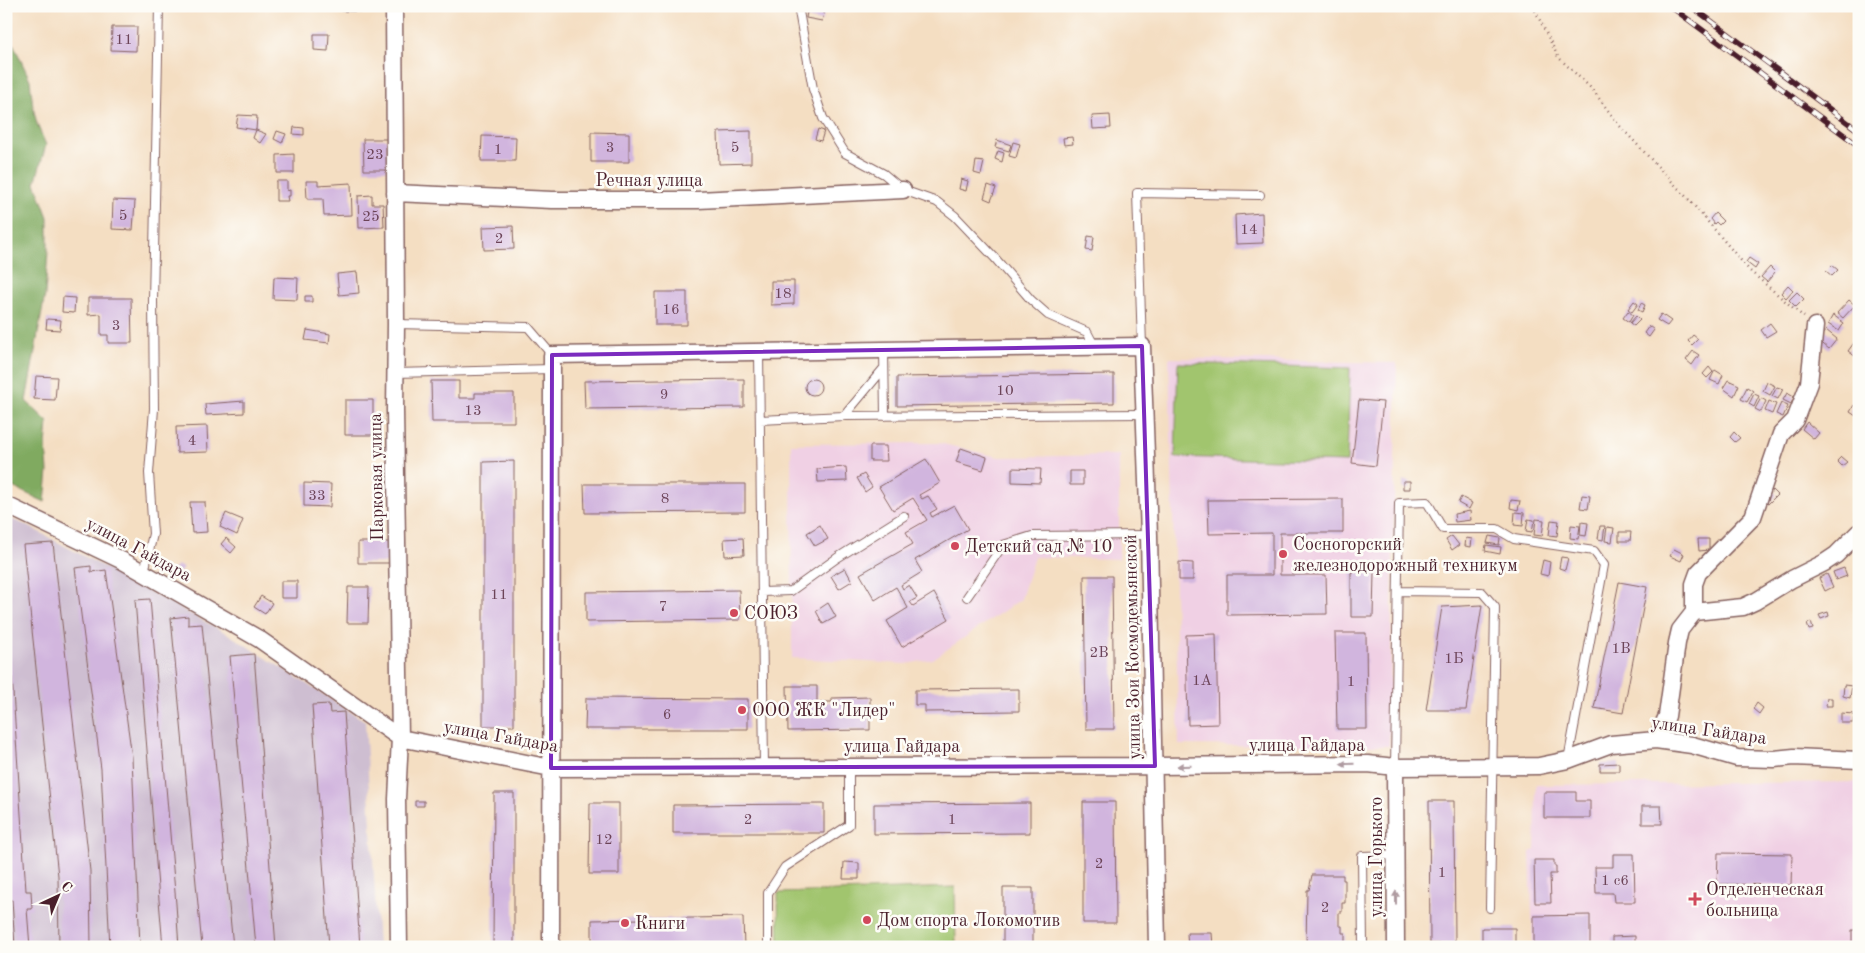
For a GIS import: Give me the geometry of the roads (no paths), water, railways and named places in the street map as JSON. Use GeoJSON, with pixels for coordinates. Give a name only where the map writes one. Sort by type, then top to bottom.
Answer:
{"type":"FeatureCollection","features":[{"type":"Feature","properties":{"kind":"street","name":"Парковая улица"},"geometry":{"type":"LineString","coordinates":[[394,6],[395,373],[400,738],[397,799],[399,947]]}},
{"type":"Feature","properties":{"kind":"street","name":"Речная улица"},"geometry":{"type":"LineString","coordinates":[[395,193],[552,200],[698,200],[903,190]]}},
{"type":"Feature","properties":{"kind":"street"},"geometry":{"type":"LineString","coordinates":[[1656,740],[1667,716],[1676,643],[1680,630],[1694,612],[1694,584],[1698,573],[1753,517],[1781,434],[1795,420],[1809,383],[1815,326]]}},
{"type":"Feature","properties":{"kind":"street"},"geometry":{"type":"LineString","coordinates":[[551,947],[552,362],[760,352],[1142,346]]}},
{"type":"Feature","properties":{"kind":"street","name":"улица Зои Космодемьянской"},"geometry":{"type":"LineString","coordinates":[[1142,346],[1155,766],[1157,947]]}},
{"type":"Feature","properties":{"kind":"street","name":"улица Гайдара"},"geometry":{"type":"LineString","coordinates":[[6,505],[123,560],[259,639],[400,738],[550,768],[1368,764],[1395,767],[1539,766],[1568,760],[1611,744],[1656,740],[1692,745],[1737,758],[1774,759],[1794,757],[1859,760]]}},
{"type":"Feature","properties":{"kind":"street"},"geometry":{"type":"LineString","coordinates":[[1694,612],[1743,607],[1756,601],[1836,555],[1859,532]]}},
{"type":"Feature","properties":{"kind":"street","name":"улица Горького"},"geometry":{"type":"LineString","coordinates":[[1395,767],[1396,947]]}},
{"type":"Feature","properties":{"kind":"lane"},"geometry":{"type":"LineString","coordinates":[[144,572],[153,534],[149,473],[154,409],[153,301],[159,6]]}},
{"type":"Feature","properties":{"kind":"lane"},"geometry":{"type":"LineString","coordinates":[[798,6],[813,89],[823,118],[845,153],[884,174],[903,190],[937,202],[956,216],[1031,300],[1048,314],[1087,332],[1094,347]]}},
{"type":"Feature","properties":{"kind":"lane"},"geometry":{"type":"LineString","coordinates":[[1142,346],[1137,192],[1260,196]]}},
{"type":"Feature","properties":{"kind":"lane"},"geometry":{"type":"LineString","coordinates":[[396,324],[528,327],[552,362]]}},
{"type":"Feature","properties":{"kind":"lane"},"geometry":{"type":"LineString","coordinates":[[884,350],[885,416]]}},
{"type":"Feature","properties":{"kind":"lane"},"geometry":{"type":"LineString","coordinates":[[760,352],[764,767]]}},
{"type":"Feature","properties":{"kind":"lane"},"geometry":{"type":"LineString","coordinates":[[395,373],[552,362]]}},
{"type":"Feature","properties":{"kind":"lane"},"geometry":{"type":"LineString","coordinates":[[844,416],[884,368]]}},
{"type":"Feature","properties":{"kind":"lane"},"geometry":{"type":"LineString","coordinates":[[760,420],[844,416],[1145,414]]}},
{"type":"Feature","properties":{"kind":"lane"},"geometry":{"type":"LineString","coordinates":[[1395,767],[1399,503],[1427,502],[1443,529],[1497,529],[1514,539],[1594,552],[1604,565],[1568,760]]}},
{"type":"Feature","properties":{"kind":"lane"},"geometry":{"type":"LineString","coordinates":[[762,592],[792,591],[837,558],[904,516]]}},
{"type":"Feature","properties":{"kind":"lane"},"geometry":{"type":"LineString","coordinates":[[968,597],[1003,545],[1032,536],[1149,535]]}},
{"type":"Feature","properties":{"kind":"lane"},"geometry":{"type":"LineString","coordinates":[[1398,591],[1482,592],[1495,607],[1490,908]]}},
{"type":"Feature","properties":{"kind":"lane"},"geometry":{"type":"LineString","coordinates":[[768,947],[768,893],[785,867],[849,824],[849,766]]}},
{"type":"Feature","properties":{"kind":"lane"},"geometry":{"type":"LineString","coordinates":[[1363,947],[1362,856],[1396,855]]}},
{"type":"Feature","properties":{"kind":"railway"},"geometry":{"type":"LineString","coordinates":[[1670,6],[1859,146]]}},
{"type":"Feature","properties":{"kind":"railway"},"geometry":{"type":"LineString","coordinates":[[1691,6],[1859,131]]}},
{"type":"Feature","properties":{"kind":"place","name":"Детский сад № 10"},"geometry":{"type":"Point","coordinates":[955,546]}},
{"type":"Feature","properties":{"kind":"place","name":"Сосногорский железнодорожный техникум"},"geometry":{"type":"Point","coordinates":[1283,554]}},
{"type":"Feature","properties":{"kind":"place","name":"СОЮЗ"},"geometry":{"type":"Point","coordinates":[734,613]}},
{"type":"Feature","properties":{"kind":"place","name":"ООО ЖК \"Лидер\""},"geometry":{"type":"Point","coordinates":[742,710]}},
{"type":"Feature","properties":{"kind":"place","name":"Отделенческая больница"},"geometry":{"type":"Point","coordinates":[1695,899]}},
{"type":"Feature","properties":{"kind":"place","name":"Дом спорта Локомотив"},"geometry":{"type":"Point","coordinates":[867,920]}},
{"type":"Feature","properties":{"kind":"place","name":"Книги"},"geometry":{"type":"Point","coordinates":[625,923]}}]}
